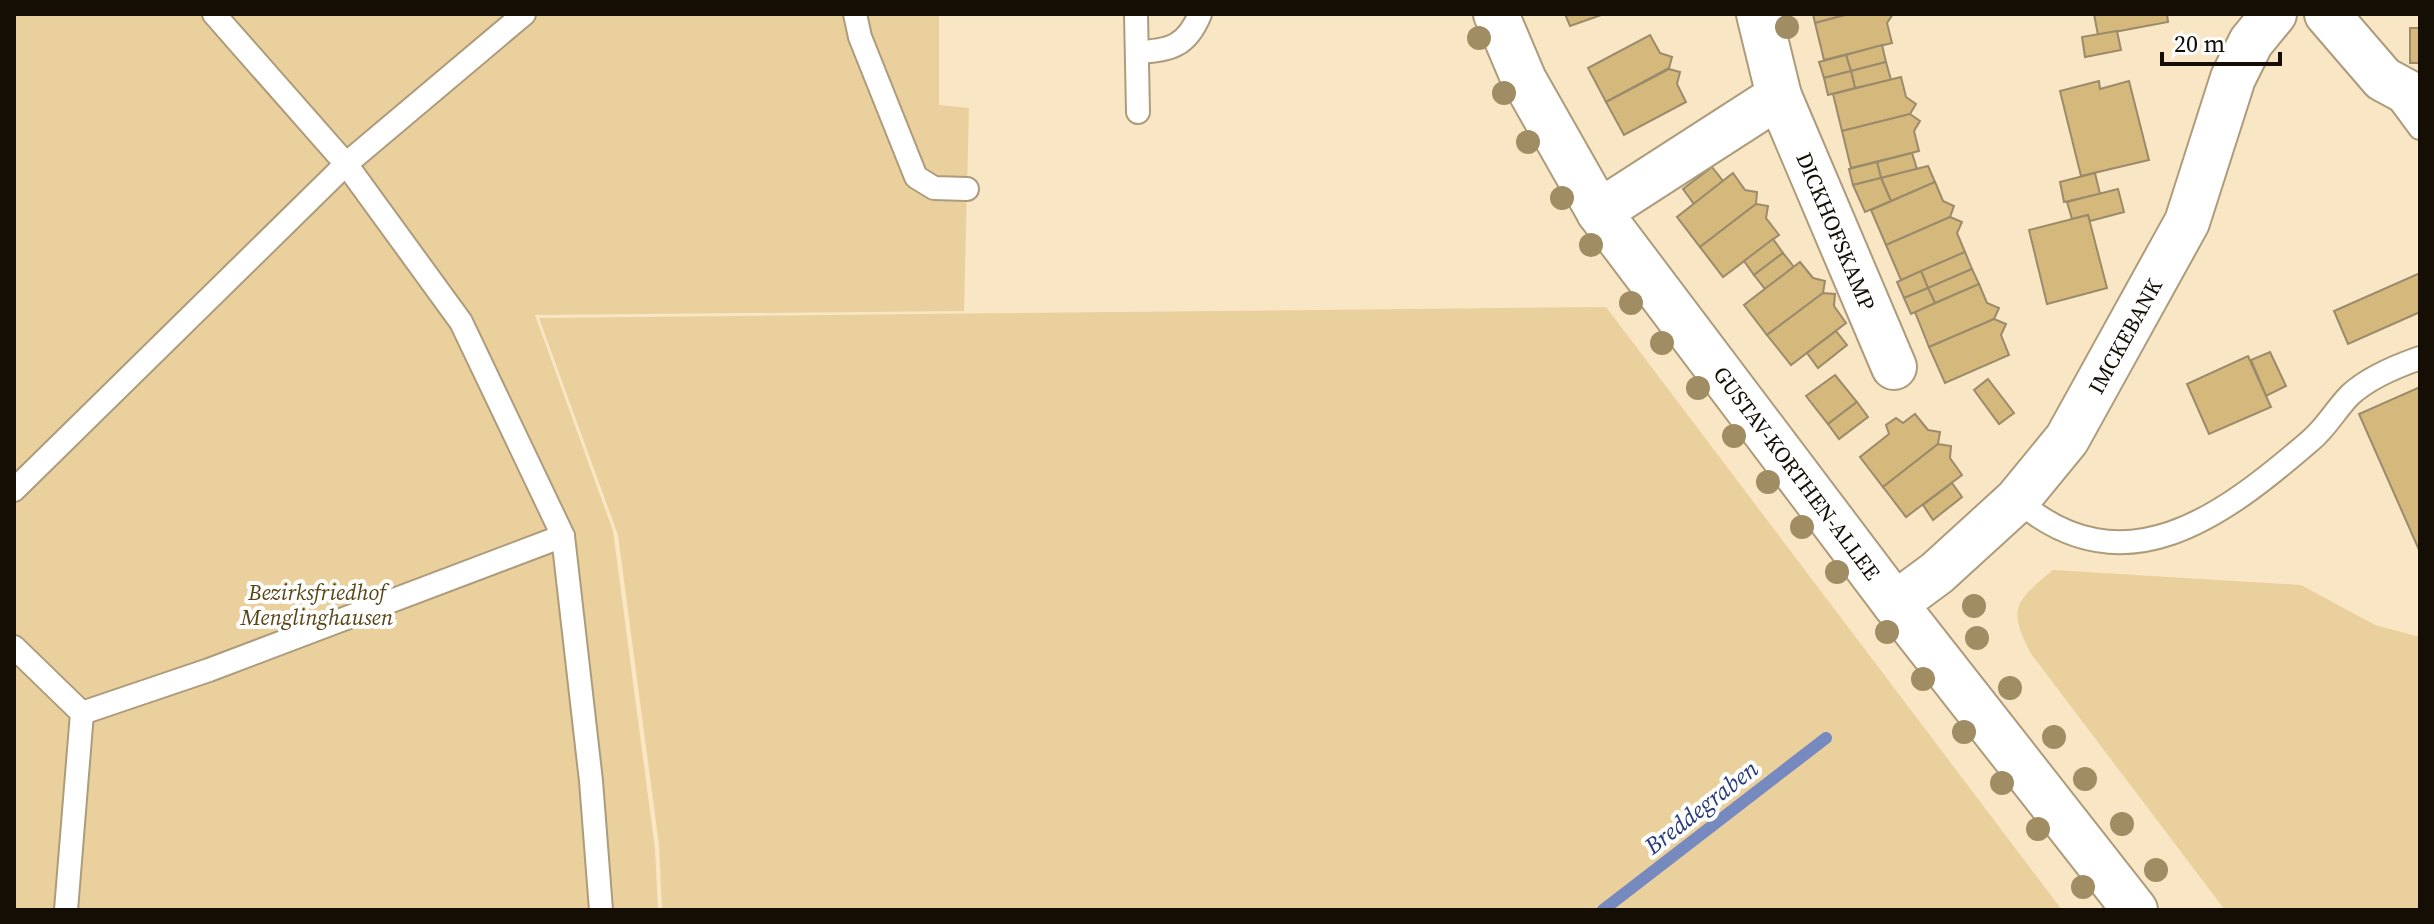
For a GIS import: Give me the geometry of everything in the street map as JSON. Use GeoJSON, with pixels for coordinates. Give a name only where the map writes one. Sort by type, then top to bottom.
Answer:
{"type":"FeatureCollection","features":[{"type":"Feature","properties":{"kind":"street","name":"GUSTAV-KORTHEN-ALLEE"},"geometry":{"type":"LineString","coordinates":[[1496,14],[1524,80],[1599,212],[1895,604],[2135,910]]}},
{"type":"Feature","properties":{"kind":"street","name":"DICKHOFSKAMP"},"geometry":{"type":"LineString","coordinates":[[1759,14],[1779,96],[1894,367]]}},
{"type":"Feature","properties":{"kind":"street","name":"IMCKEBANK"},"geometry":{"type":"LineString","coordinates":[[1895,604],[1937,573],[2017,500],[2067,439],[2159,275],[2193,207],[2233,78],[2251,42],[2274,14]]}},
{"type":"Feature","properties":{"kind":"street"},"geometry":{"type":"LineString","coordinates":[[2327,14],[2402,89]]}},
{"type":"Feature","properties":{"kind":"street"},"geometry":{"type":"LineString","coordinates":[[1599,212],[1779,96]]}},
{"type":"Feature","properties":{"kind":"lane"},"geometry":{"type":"LineString","coordinates":[[214,14],[346,164],[461,322],[563,536],[591,781],[601,910]]}},
{"type":"Feature","properties":{"kind":"lane"},"geometry":{"type":"LineString","coordinates":[[14,490],[346,164],[524,14]]}},
{"type":"Feature","properties":{"kind":"lane"},"geometry":{"type":"LineString","coordinates":[[855,14],[860,37],[916,177],[934,188],[967,189]]}},
{"type":"Feature","properties":{"kind":"lane"},"geometry":{"type":"LineString","coordinates":[[1136,14],[1138,112]]}},
{"type":"Feature","properties":{"kind":"lane"},"geometry":{"type":"LineString","coordinates":[[1137,52],[1167,51],[1184,42],[1200,14]]}},
{"type":"Feature","properties":{"kind":"lane"},"geometry":{"type":"LineString","coordinates":[[2402,89],[2420,128]]}},
{"type":"Feature","properties":{"kind":"lane"},"geometry":{"type":"LineString","coordinates":[[2017,500],[2040,521],[2078,537],[2124,545],[2166,537],[2216,514],[2255,486],[2314,438],[2352,393],[2396,367],[2420,358]]}},
{"type":"Feature","properties":{"kind":"lane"},"geometry":{"type":"LineString","coordinates":[[82,713],[209,670],[563,536]]}},
{"type":"Feature","properties":{"kind":"lane"},"geometry":{"type":"LineString","coordinates":[[14,647],[82,713]]}},
{"type":"Feature","properties":{"kind":"lane"},"geometry":{"type":"LineString","coordinates":[[66,910],[82,713]]}},
{"type":"Feature","properties":{"kind":"green space","name":"Bezirksfriedhof Menglinghausen"},"geometry":{"type":"Polygon","coordinates":[[[14,14],[939,14],[939,105],[969,108],[964,311],[535,315],[613,531],[655,849],[658,910],[14,910],[14,14]]]}},
{"type":"Feature","properties":{"kind":"green space"},"geometry":{"type":"Polygon","coordinates":[[[1606,307],[2062,910],[662,910],[659,845],[618,535],[539,318],[1606,307]]]}},
{"type":"Feature","properties":{"kind":"green space"},"geometry":{"type":"Polygon","coordinates":[[[2053,570],[2301,585],[2375,625],[2420,637],[2420,910],[2225,910],[2032,655],[2019,627],[2018,607],[2030,590],[2053,570]]]}},
{"type":"Feature","properties":{"kind":"building"},"geometry":{"type":"Polygon","coordinates":[[[1565,14],[1604,14],[1570,26],[1565,14]]]}},
{"type":"Feature","properties":{"kind":"building"},"geometry":{"type":"Polygon","coordinates":[[[1813,14],[1849,14],[1815,23],[1813,14]]]}},
{"type":"Feature","properties":{"kind":"building"},"geometry":{"type":"Polygon","coordinates":[[[1849,14],[1893,14],[1887,23],[1892,43],[1824,60],[1815,23],[1849,14]]]}},
{"type":"Feature","properties":{"kind":"building"},"geometry":{"type":"Polygon","coordinates":[[[2094,14],[2167,14],[2168,22],[2098,35],[2094,14]]]}},
{"type":"Feature","properties":{"kind":"building"},"geometry":{"type":"Polygon","coordinates":[[[2410,28],[2420,28],[2420,63],[2410,63],[2410,28]]]}},
{"type":"Feature","properties":{"kind":"building"},"geometry":{"type":"Polygon","coordinates":[[[2117,31],[2121,50],[2085,57],[2082,37],[2117,31]]]}},
{"type":"Feature","properties":{"kind":"building"},"geometry":{"type":"Polygon","coordinates":[[[1650,35],[1660,53],[1672,57],[1669,68],[1606,102],[1588,68],[1650,35]]]}},
{"type":"Feature","properties":{"kind":"building"},"geometry":{"type":"Polygon","coordinates":[[[1882,45],[1886,62],[1851,71],[1846,55],[1882,45]]]}},
{"type":"Feature","properties":{"kind":"building"},"geometry":{"type":"Polygon","coordinates":[[[1846,55],[1851,71],[1824,78],[1819,62],[1846,55]]]}},
{"type":"Feature","properties":{"kind":"building"},"geometry":{"type":"Polygon","coordinates":[[[1886,62],[1891,80],[1855,88],[1851,71],[1886,62]]]}},
{"type":"Feature","properties":{"kind":"building"},"geometry":{"type":"Polygon","coordinates":[[[1669,69],[1680,72],[1677,84],[1686,102],[1624,135],[1606,102],[1669,69]]]}},
{"type":"Feature","properties":{"kind":"building"},"geometry":{"type":"Polygon","coordinates":[[[1851,71],[1855,88],[1828,95],[1824,78],[1851,71]]]}},
{"type":"Feature","properties":{"kind":"building"},"geometry":{"type":"Polygon","coordinates":[[[1901,77],[1906,97],[1916,104],[1910,114],[1842,131],[1833,94],[1901,77]]]}},
{"type":"Feature","properties":{"kind":"building"},"geometry":{"type":"Polygon","coordinates":[[[2099,81],[2100,89],[2129,81],[2149,160],[2081,176],[2060,91],[2099,81]]]}},
{"type":"Feature","properties":{"kind":"building"},"geometry":{"type":"Polygon","coordinates":[[[1910,114],[1920,121],[1914,131],[1919,151],[1851,168],[1842,131],[1910,114]]]}},
{"type":"Feature","properties":{"kind":"building"},"geometry":{"type":"Polygon","coordinates":[[[1912,153],[1917,169],[1881,178],[1877,162],[1912,153]]]}},
{"type":"Feature","properties":{"kind":"building"},"geometry":{"type":"Polygon","coordinates":[[[1877,162],[1881,178],[1853,185],[1849,169],[1877,162]]]}},
{"type":"Feature","properties":{"kind":"building"},"geometry":{"type":"Polygon","coordinates":[[[1928,166],[1935,182],[1891,201],[1881,178],[1928,166]]]}},
{"type":"Feature","properties":{"kind":"building"},"geometry":{"type":"Polygon","coordinates":[[[1712,167],[1723,181],[1694,204],[1683,189],[1712,167]]]}},
{"type":"Feature","properties":{"kind":"building"},"geometry":{"type":"Polygon","coordinates":[[[1733,173],[1745,190],[1757,192],[1756,204],[1700,247],[1677,217],[1733,173]]]}},
{"type":"Feature","properties":{"kind":"building"},"geometry":{"type":"Polygon","coordinates":[[[2095,173],[2100,194],[2064,202],[2060,182],[2095,173]]]}},
{"type":"Feature","properties":{"kind":"building"},"geometry":{"type":"Polygon","coordinates":[[[1881,178],[1891,201],[1865,212],[1853,185],[1881,178]]]}},
{"type":"Feature","properties":{"kind":"building"},"geometry":{"type":"Polygon","coordinates":[[[1935,182],[1943,201],[1954,206],[1950,217],[1886,245],[1871,210],[1935,182]]]}},
{"type":"Feature","properties":{"kind":"building"},"geometry":{"type":"Polygon","coordinates":[[[2118,189],[2124,212],[2090,221],[2088,215],[2072,219],[2067,202],[2118,189]]]}},
{"type":"Feature","properties":{"kind":"building"},"geometry":{"type":"Polygon","coordinates":[[[1756,204],[1768,206],[1766,218],[1779,235],[1723,277],[1700,247],[1756,204]]]}},
{"type":"Feature","properties":{"kind":"building"},"geometry":{"type":"Polygon","coordinates":[[[2088,215],[2107,288],[2047,304],[2029,230],[2088,215]]]}},
{"type":"Feature","properties":{"kind":"building"},"geometry":{"type":"Polygon","coordinates":[[[1950,217],[1962,222],[1957,233],[1965,252],[1901,280],[1886,245],[1950,217]]]}},
{"type":"Feature","properties":{"kind":"building"},"geometry":{"type":"Polygon","coordinates":[[[1773,239],[1783,253],[1754,275],[1744,261],[1773,239]]]}},
{"type":"Feature","properties":{"kind":"building"},"geometry":{"type":"Polygon","coordinates":[[[1965,252],[1972,269],[1928,288],[1921,271],[1965,252]]]}},
{"type":"Feature","properties":{"kind":"building"},"geometry":{"type":"Polygon","coordinates":[[[1783,253],[1794,267],[1765,289],[1754,275],[1783,253]]]}},
{"type":"Feature","properties":{"kind":"building"},"geometry":{"type":"Polygon","coordinates":[[[1800,262],[1813,278],[1825,281],[1823,293],[1767,335],[1744,305],[1800,262]]]}},
{"type":"Feature","properties":{"kind":"building"},"geometry":{"type":"Polygon","coordinates":[[[1972,269],[1979,284],[1935,303],[1928,288],[1972,269]]]}},
{"type":"Feature","properties":{"kind":"building"},"geometry":{"type":"Polygon","coordinates":[[[1921,271],[1928,288],[1904,298],[1897,282],[1921,271]]]}},
{"type":"Feature","properties":{"kind":"building"},"geometry":{"type":"Polygon","coordinates":[[[2420,273],[2420,312],[2348,344],[2334,311],[2420,273]]]}},
{"type":"Feature","properties":{"kind":"building"},"geometry":{"type":"Polygon","coordinates":[[[1979,284],[1987,303],[1999,308],[1994,319],[1929,347],[1915,312],[1979,284]]]}},
{"type":"Feature","properties":{"kind":"building"},"geometry":{"type":"Polygon","coordinates":[[[1928,288],[1935,303],[1911,314],[1904,298],[1928,288]]]}},
{"type":"Feature","properties":{"kind":"building"},"geometry":{"type":"Polygon","coordinates":[[[1823,293],[1835,294],[1834,306],[1846,323],[1791,365],[1767,335],[1823,293]]]}},
{"type":"Feature","properties":{"kind":"building"},"geometry":{"type":"Polygon","coordinates":[[[1994,319],[2006,324],[2001,335],[2009,355],[1945,383],[1929,347],[1994,319]]]}},
{"type":"Feature","properties":{"kind":"building"},"geometry":{"type":"Polygon","coordinates":[[[1836,331],[1847,345],[1818,368],[1807,353],[1836,331]]]}},
{"type":"Feature","properties":{"kind":"building"},"geometry":{"type":"Polygon","coordinates":[[[2270,352],[2286,386],[2266,396],[2251,360],[2270,352]]]}},
{"type":"Feature","properties":{"kind":"building"},"geometry":{"type":"Polygon","coordinates":[[[2248,356],[2271,407],[2209,434],[2187,384],[2248,356]]]}},
{"type":"Feature","properties":{"kind":"building"},"geometry":{"type":"Polygon","coordinates":[[[1835,375],[1857,402],[1828,424],[1806,396],[1835,375]]]}},
{"type":"Feature","properties":{"kind":"building"},"geometry":{"type":"Polygon","coordinates":[[[1988,379],[2014,413],[1999,424],[1974,390],[1988,379]]]}},
{"type":"Feature","properties":{"kind":"building"},"geometry":{"type":"Polygon","coordinates":[[[2420,387],[2420,552],[2359,414],[2420,387]]]}},
{"type":"Feature","properties":{"kind":"building"},"geometry":{"type":"Polygon","coordinates":[[[1857,402],[1868,417],[1839,439],[1828,424],[1857,402]]]}},
{"type":"Feature","properties":{"kind":"building"},"geometry":{"type":"Polygon","coordinates":[[[1915,414],[1928,430],[1940,432],[1938,444],[1883,487],[1860,457],[1889,434],[1886,425],[1896,418],[1903,423],[1915,414]]]}},
{"type":"Feature","properties":{"kind":"building"},"geometry":{"type":"Polygon","coordinates":[[[1938,444],[1951,446],[1950,458],[1962,475],[1906,517],[1883,487],[1938,444]]]}},
{"type":"Feature","properties":{"kind":"building"},"geometry":{"type":"Polygon","coordinates":[[[1952,483],[1962,497],[1933,520],[1923,505],[1952,483]]]}},
{"type":"Feature","properties":{"kind":"waterway","name":"Breddegraben"},"geometry":{"type":"LineString","coordinates":[[1603,910],[1826,738]]}}]}
